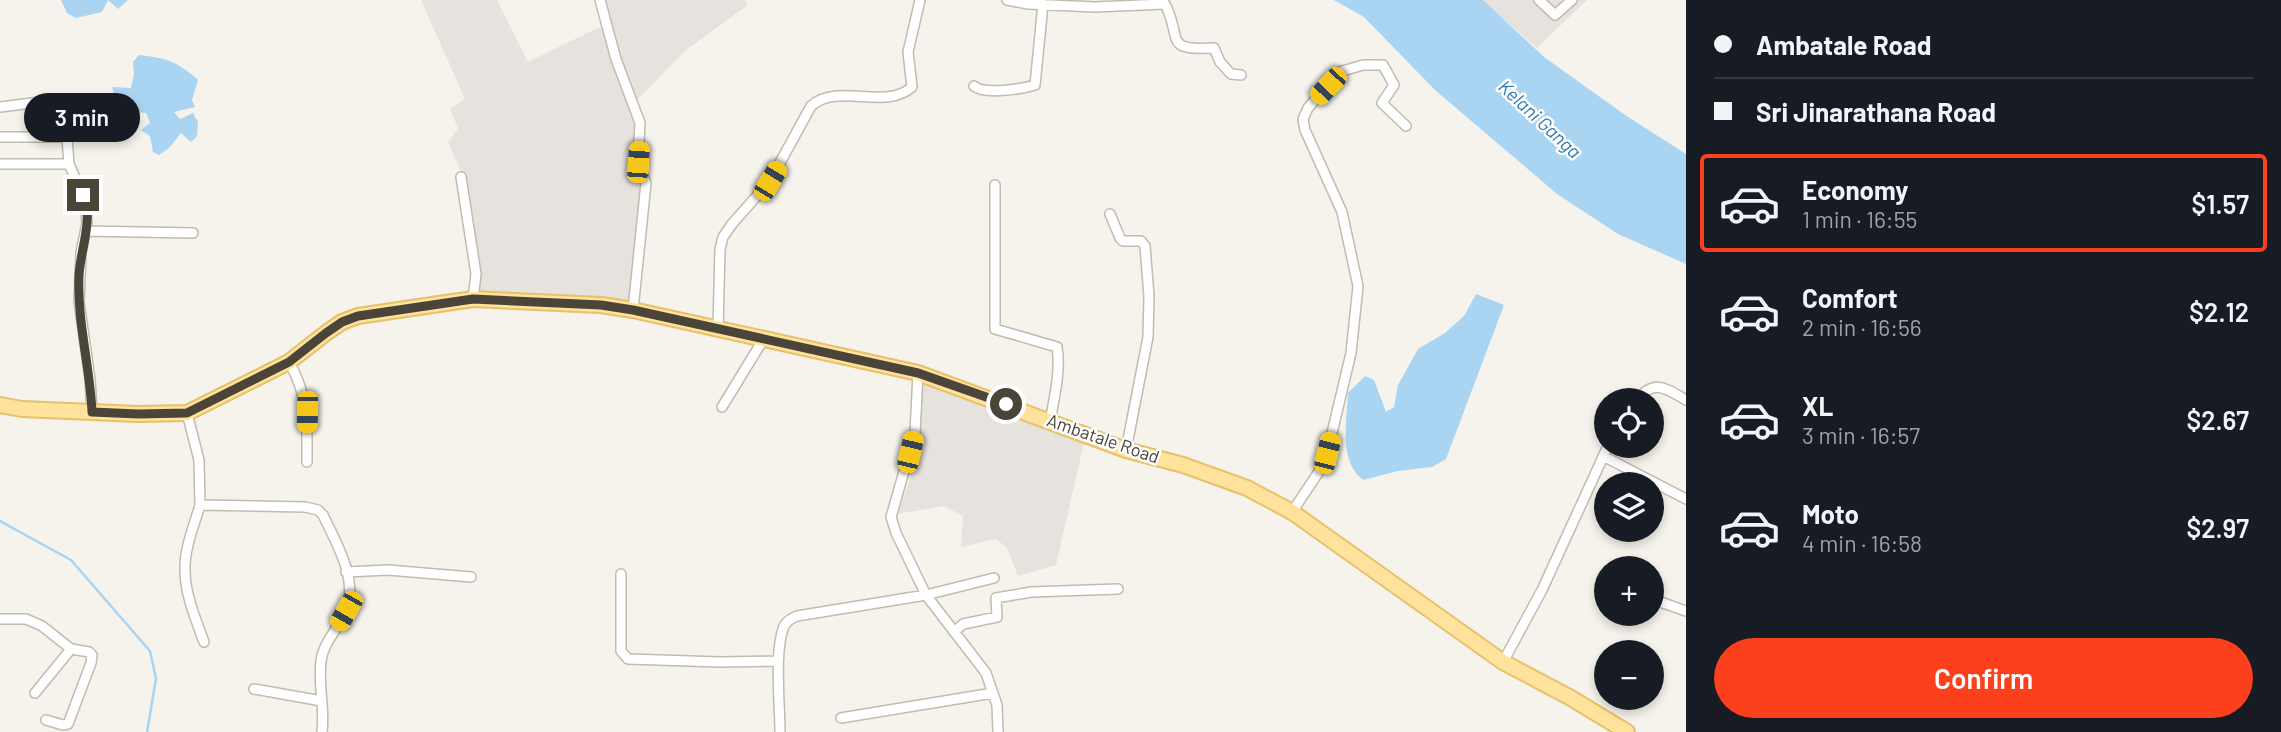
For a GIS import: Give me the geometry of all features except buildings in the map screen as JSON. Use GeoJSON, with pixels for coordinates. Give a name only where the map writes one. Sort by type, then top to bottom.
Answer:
{"type":"FeatureCollection","features":[{"type":"Feature","properties":{"kind":"main road","name":"Ambatale Road"},"geometry":{"type":"LineString","coordinates":[[0,405],[22,409],[138,414],[187,413],[289,362],[342,322],[358,316],[473,299],[601,305],[633,310],[918,373],[1126,450],[1247,488],[1292,512],[1503,662],[1571,698],[1624,731]]}},
{"type":"Feature","properties":{"kind":"street"},"geometry":{"type":"LineString","coordinates":[[600,0],[616,60],[640,123],[638,162],[646,184],[633,310]]}},
{"type":"Feature","properties":{"kind":"street"},"geometry":{"type":"LineString","coordinates":[[718,329],[720,249],[723,237],[770,181],[811,106],[819,99],[893,96],[905,93],[912,87],[908,52],[920,0]]}},
{"type":"Feature","properties":{"kind":"street"},"geometry":{"type":"LineString","coordinates":[[1007,0],[1114,7],[1165,4],[1178,44],[1187,49],[1214,48],[1220,62],[1231,74],[1241,75]]}},
{"type":"Feature","properties":{"kind":"street"},"geometry":{"type":"LineString","coordinates":[[1539,0],[1555,15],[1572,0]]}},
{"type":"Feature","properties":{"kind":"street"},"geometry":{"type":"LineString","coordinates":[[974,86],[984,91],[1035,85],[1048,3]]}},
{"type":"Feature","properties":{"kind":"street"},"geometry":{"type":"LineString","coordinates":[[1292,512],[1327,453],[1351,353],[1358,286],[1342,212],[1305,130],[1303,119],[1308,108],[1339,72],[1363,65],[1383,65],[1394,85],[1382,103],[1406,125]]}},
{"type":"Feature","properties":{"kind":"street"},"geometry":{"type":"LineString","coordinates":[[0,107],[65,99],[69,164],[85,200],[86,231],[79,275],[79,302],[92,412]]}},
{"type":"Feature","properties":{"kind":"street"},"geometry":{"type":"LineString","coordinates":[[0,137],[66,137]]}},
{"type":"Feature","properties":{"kind":"street"},"geometry":{"type":"LineString","coordinates":[[0,164],[69,164]]}},
{"type":"Feature","properties":{"kind":"street"},"geometry":{"type":"LineString","coordinates":[[461,177],[474,248],[476,274],[473,299]]}},
{"type":"Feature","properties":{"kind":"street"},"geometry":{"type":"LineString","coordinates":[[995,185],[995,329],[1057,347],[1057,383],[1050,422]]}},
{"type":"Feature","properties":{"kind":"street"},"geometry":{"type":"LineString","coordinates":[[1110,214],[1120,238],[1124,241],[1141,241],[1145,246],[1149,296],[1145,357],[1126,450]]}},
{"type":"Feature","properties":{"kind":"street"},"geometry":{"type":"LineString","coordinates":[[86,231],[193,233]]}},
{"type":"Feature","properties":{"kind":"street"},"geometry":{"type":"LineString","coordinates":[[722,407],[763,340]]}},
{"type":"Feature","properties":{"kind":"street"},"geometry":{"type":"LineString","coordinates":[[289,362],[300,381],[307,412],[307,462]]}},
{"type":"Feature","properties":{"kind":"street"},"geometry":{"type":"LineString","coordinates":[[918,373],[915,433],[891,517],[926,595],[980,663],[997,705],[998,732]]}},
{"type":"Feature","properties":{"kind":"street"},"geometry":{"type":"LineString","coordinates":[[1664,390],[1686,400]]}},
{"type":"Feature","properties":{"kind":"street"},"geometry":{"type":"LineString","coordinates":[[187,413],[199,460],[200,505],[187,551],[185,572],[193,611],[204,642]]}},
{"type":"Feature","properties":{"kind":"street"},"geometry":{"type":"LineString","coordinates":[[1503,662],[1542,590],[1602,458]]}},
{"type":"Feature","properties":{"kind":"street"},"geometry":{"type":"LineString","coordinates":[[1617,458],[1686,499]]}},
{"type":"Feature","properties":{"kind":"street"},"geometry":{"type":"LineString","coordinates":[[200,505],[305,508],[318,510],[323,514],[343,560],[350,596],[346,611],[320,662],[324,716],[322,732]]}},
{"type":"Feature","properties":{"kind":"street"},"geometry":{"type":"LineString","coordinates":[[346,572],[388,570],[471,577]]}},
{"type":"Feature","properties":{"kind":"street"},"geometry":{"type":"LineString","coordinates":[[621,574],[621,652],[628,659],[779,661]]}},
{"type":"Feature","properties":{"kind":"street"},"geometry":{"type":"LineString","coordinates":[[780,732],[779,661],[785,625],[797,616],[926,595],[994,578]]}},
{"type":"Feature","properties":{"kind":"street"},"geometry":{"type":"LineString","coordinates":[[954,632],[963,624],[997,617],[996,597],[1031,592],[1118,589]]}},
{"type":"Feature","properties":{"kind":"street"},"geometry":{"type":"LineString","coordinates":[[1664,603],[1686,611]]}},
{"type":"Feature","properties":{"kind":"street"},"geometry":{"type":"LineString","coordinates":[[0,619],[26,619],[42,626],[71,649],[92,655],[68,724],[46,719]]}},
{"type":"Feature","properties":{"kind":"street"},"geometry":{"type":"LineString","coordinates":[[35,693],[71,649]]}},
{"type":"Feature","properties":{"kind":"street"},"geometry":{"type":"LineString","coordinates":[[254,690],[321,701]]}},
{"type":"Feature","properties":{"kind":"street"},"geometry":{"type":"LineString","coordinates":[[841,718],[993,693]]}},
{"type":"Feature","properties":{"kind":"shaded area"},"geometry":{"type":"Polygon","coordinates":[[[421,0],[497,0],[528,62],[604,25],[638,122],[635,128],[633,161],[641,185],[630,305],[547,295],[475,294],[462,174],[448,142],[458,128],[450,109],[465,99],[421,0]]]}},
{"type":"Feature","properties":{"kind":"shaded area"},"geometry":{"type":"Polygon","coordinates":[[[603,0],[745,0],[748,5],[686,50],[635,102],[606,23],[603,0]]]}},
{"type":"Feature","properties":{"kind":"shaded area"},"geometry":{"type":"Polygon","coordinates":[[[1482,0],[1587,0],[1537,48],[1482,0]]]}},
{"type":"Feature","properties":{"kind":"shaded area"},"geometry":{"type":"Polygon","coordinates":[[[921,379],[1085,438],[1056,565],[1018,576],[1007,548],[996,539],[961,547],[963,516],[944,506],[897,514],[909,482],[919,429],[921,379]]]}},
{"type":"Feature","properties":{"kind":"water"},"geometry":{"type":"Polygon","coordinates":[[[61,0],[108,0],[102,12],[76,18],[67,13],[61,0]]]}},
{"type":"Feature","properties":{"kind":"water"},"geometry":{"type":"Polygon","coordinates":[[[108,0],[128,0],[118,9],[108,0]]]}},
{"type":"Feature","properties":{"kind":"water","name":"Kelani Ganga"},"geometry":{"type":"Polygon","coordinates":[[[1334,0],[1483,0],[1544,57],[1628,117],[1686,154],[1686,264],[1618,234],[1557,194],[1435,90],[1364,17],[1334,0]]]}},
{"type":"Feature","properties":{"kind":"water"},"geometry":{"type":"Polygon","coordinates":[[[139,55],[171,61],[198,80],[192,100],[195,107],[174,112],[180,119],[193,113],[198,122],[197,136],[191,142],[181,133],[169,148],[159,155],[153,152],[150,136],[141,130],[150,123],[146,113],[124,106],[117,99],[112,87],[131,88],[133,62],[139,55]]]}},
{"type":"Feature","properties":{"kind":"water"},"geometry":{"type":"Polygon","coordinates":[[[1476,294],[1504,305],[1446,459],[1432,467],[1398,471],[1363,480],[1355,472],[1347,451],[1348,393],[1365,376],[1374,380],[1386,412],[1394,407],[1398,385],[1418,349],[1445,333],[1464,316],[1476,294]]]}},
{"type":"Feature","properties":{"kind":"waterway"},"geometry":{"type":"LineString","coordinates":[[0,521],[71,560],[150,651],[156,679],[147,732]]}},
{"type":"Feature","properties":{"kind":"route"},"geometry":{"type":"LineString","coordinates":[[83,195],[87,223],[81,253],[79,302],[92,412],[187,413],[289,362],[342,322],[358,316],[473,299],[601,305],[633,310],[918,373],[1006,404]]}}]}
